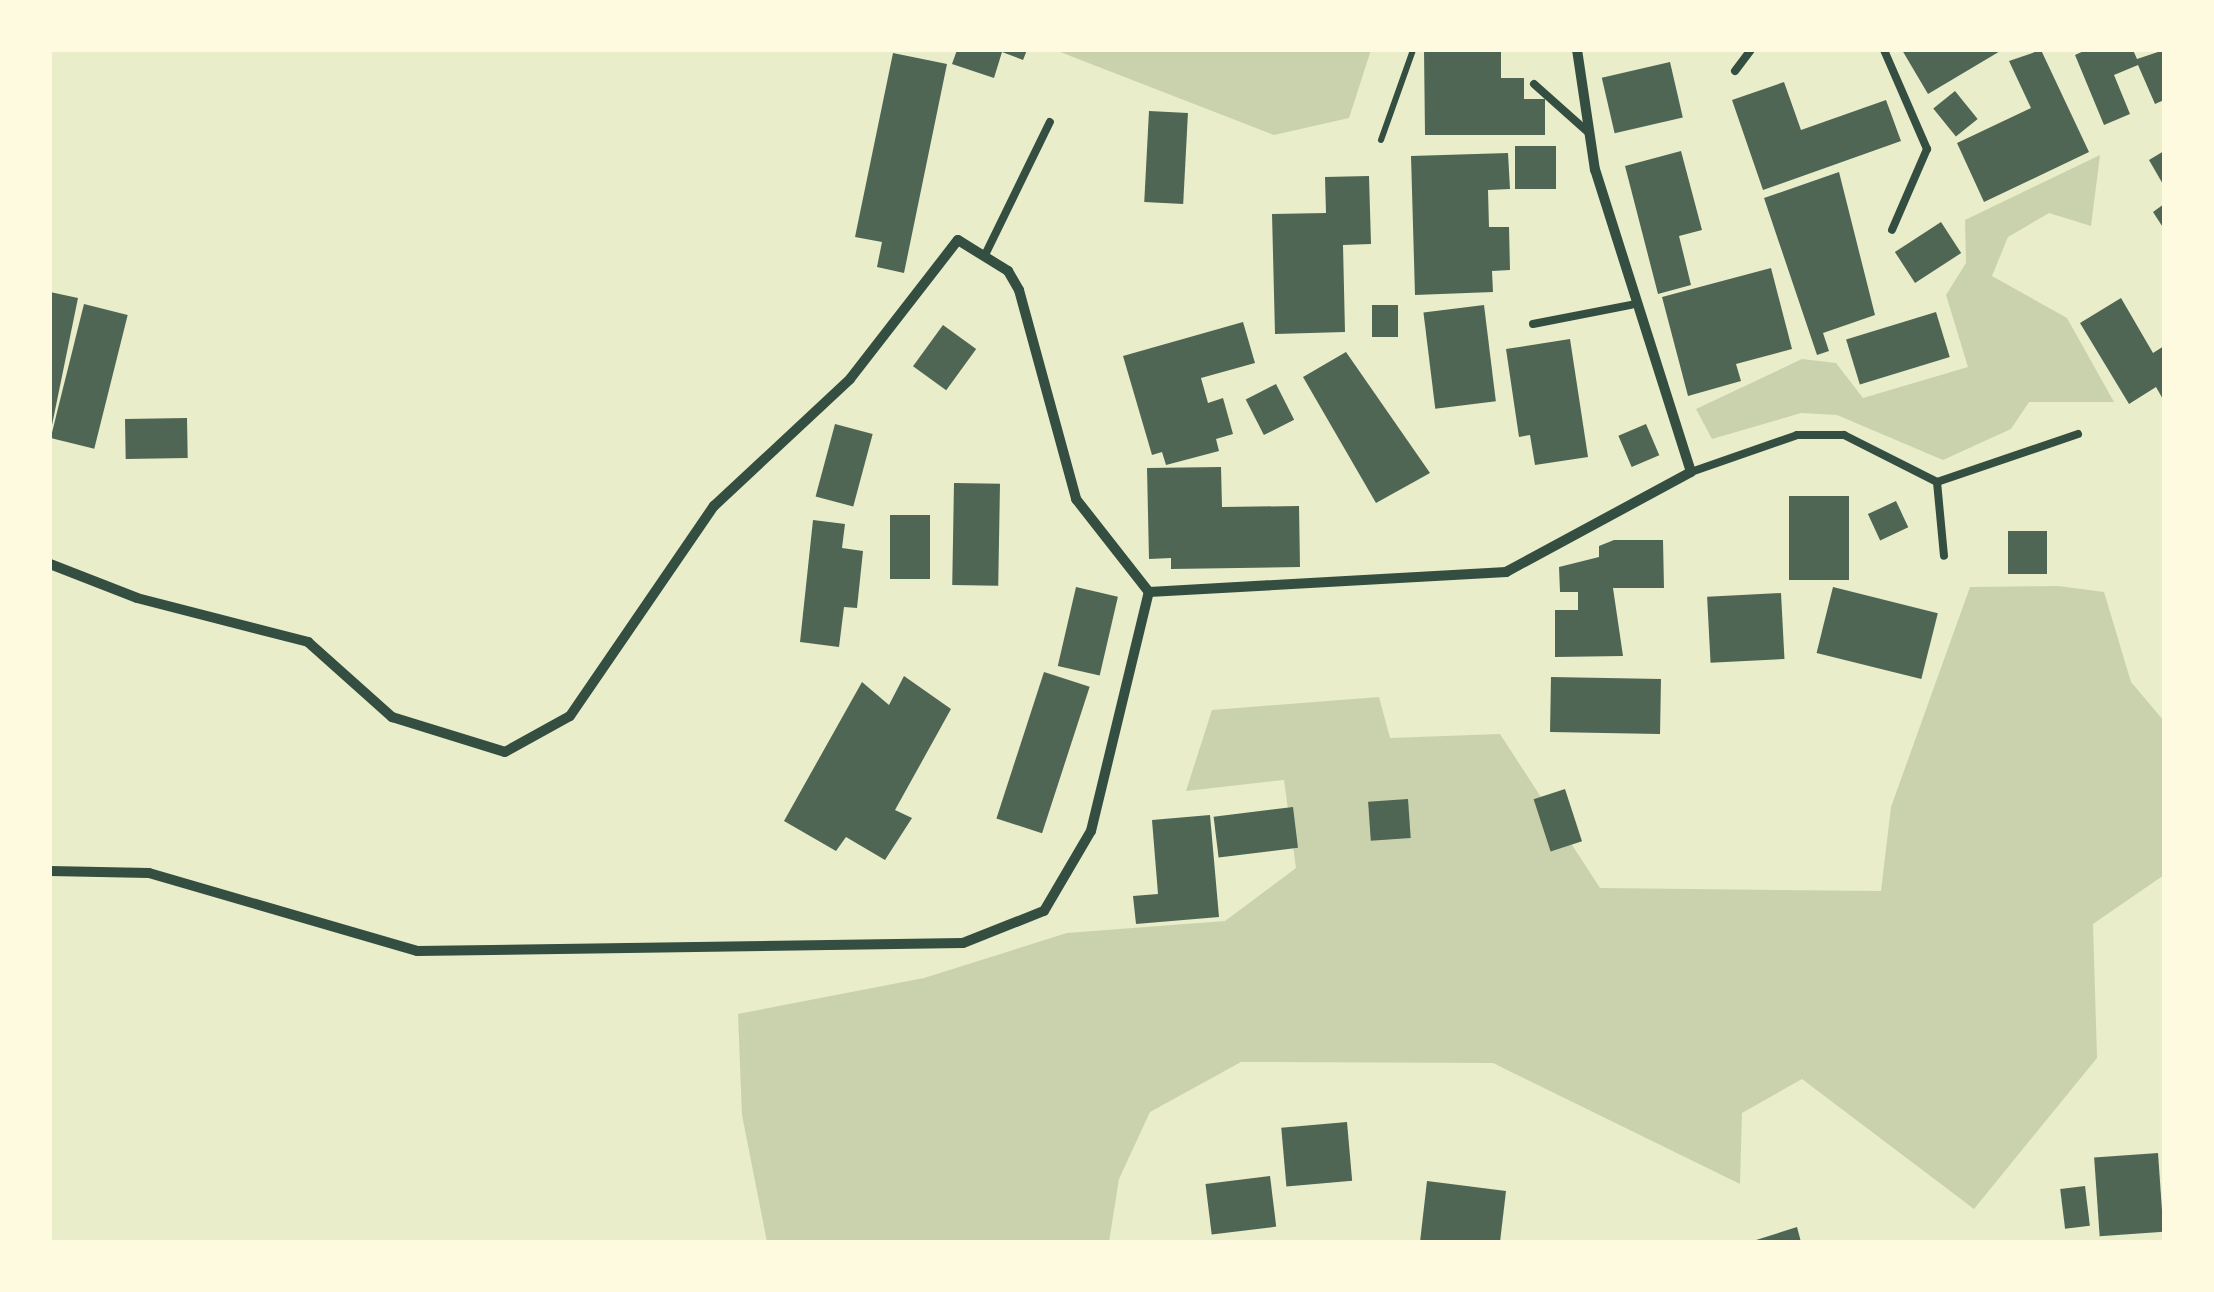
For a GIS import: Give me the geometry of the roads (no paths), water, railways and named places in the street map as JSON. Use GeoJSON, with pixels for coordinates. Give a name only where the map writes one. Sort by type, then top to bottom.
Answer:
{"type":"FeatureCollection","features":[{"type":"Feature","properties":{"kind":"street"},"geometry":{"type":"LineString","coordinates":[[1149,592],[1506,572],[1690,472],[1631,306],[1589,132],[1577,50]]}},
{"type":"Feature","properties":{"kind":"street"},"geometry":{"type":"LineString","coordinates":[[50,564],[137,598],[308,642],[392,717],[505,752],[570,716],[714,506],[850,379],[958,240],[986,255],[1019,290],[1076,500],[1149,592]]}},
{"type":"Feature","properties":{"kind":"street"},"geometry":{"type":"LineString","coordinates":[[50,871],[149,874],[418,950],[963,943],[1044,910],[1091,831],[1149,592]]}},
{"type":"Feature","properties":{"kind":"lane"},"geometry":{"type":"LineString","coordinates":[[1735,71],[1751,50]]}},
{"type":"Feature","properties":{"kind":"lane"},"geometry":{"type":"LineString","coordinates":[[1884,50],[1927,149],[1892,230]]}},
{"type":"Feature","properties":{"kind":"lane"},"geometry":{"type":"LineString","coordinates":[[1534,84],[1589,132]]}},
{"type":"Feature","properties":{"kind":"lane"},"geometry":{"type":"LineString","coordinates":[[986,255],[1050,122]]}},
{"type":"Feature","properties":{"kind":"lane"},"geometry":{"type":"LineString","coordinates":[[1533,324],[1631,306]]}},
{"type":"Feature","properties":{"kind":"lane"},"geometry":{"type":"LineString","coordinates":[[1690,472],[1797,435],[1844,435],[1937,482],[2078,434]]}},
{"type":"Feature","properties":{"kind":"lane"},"geometry":{"type":"LineString","coordinates":[[1937,482],[1944,556]]}}]}
